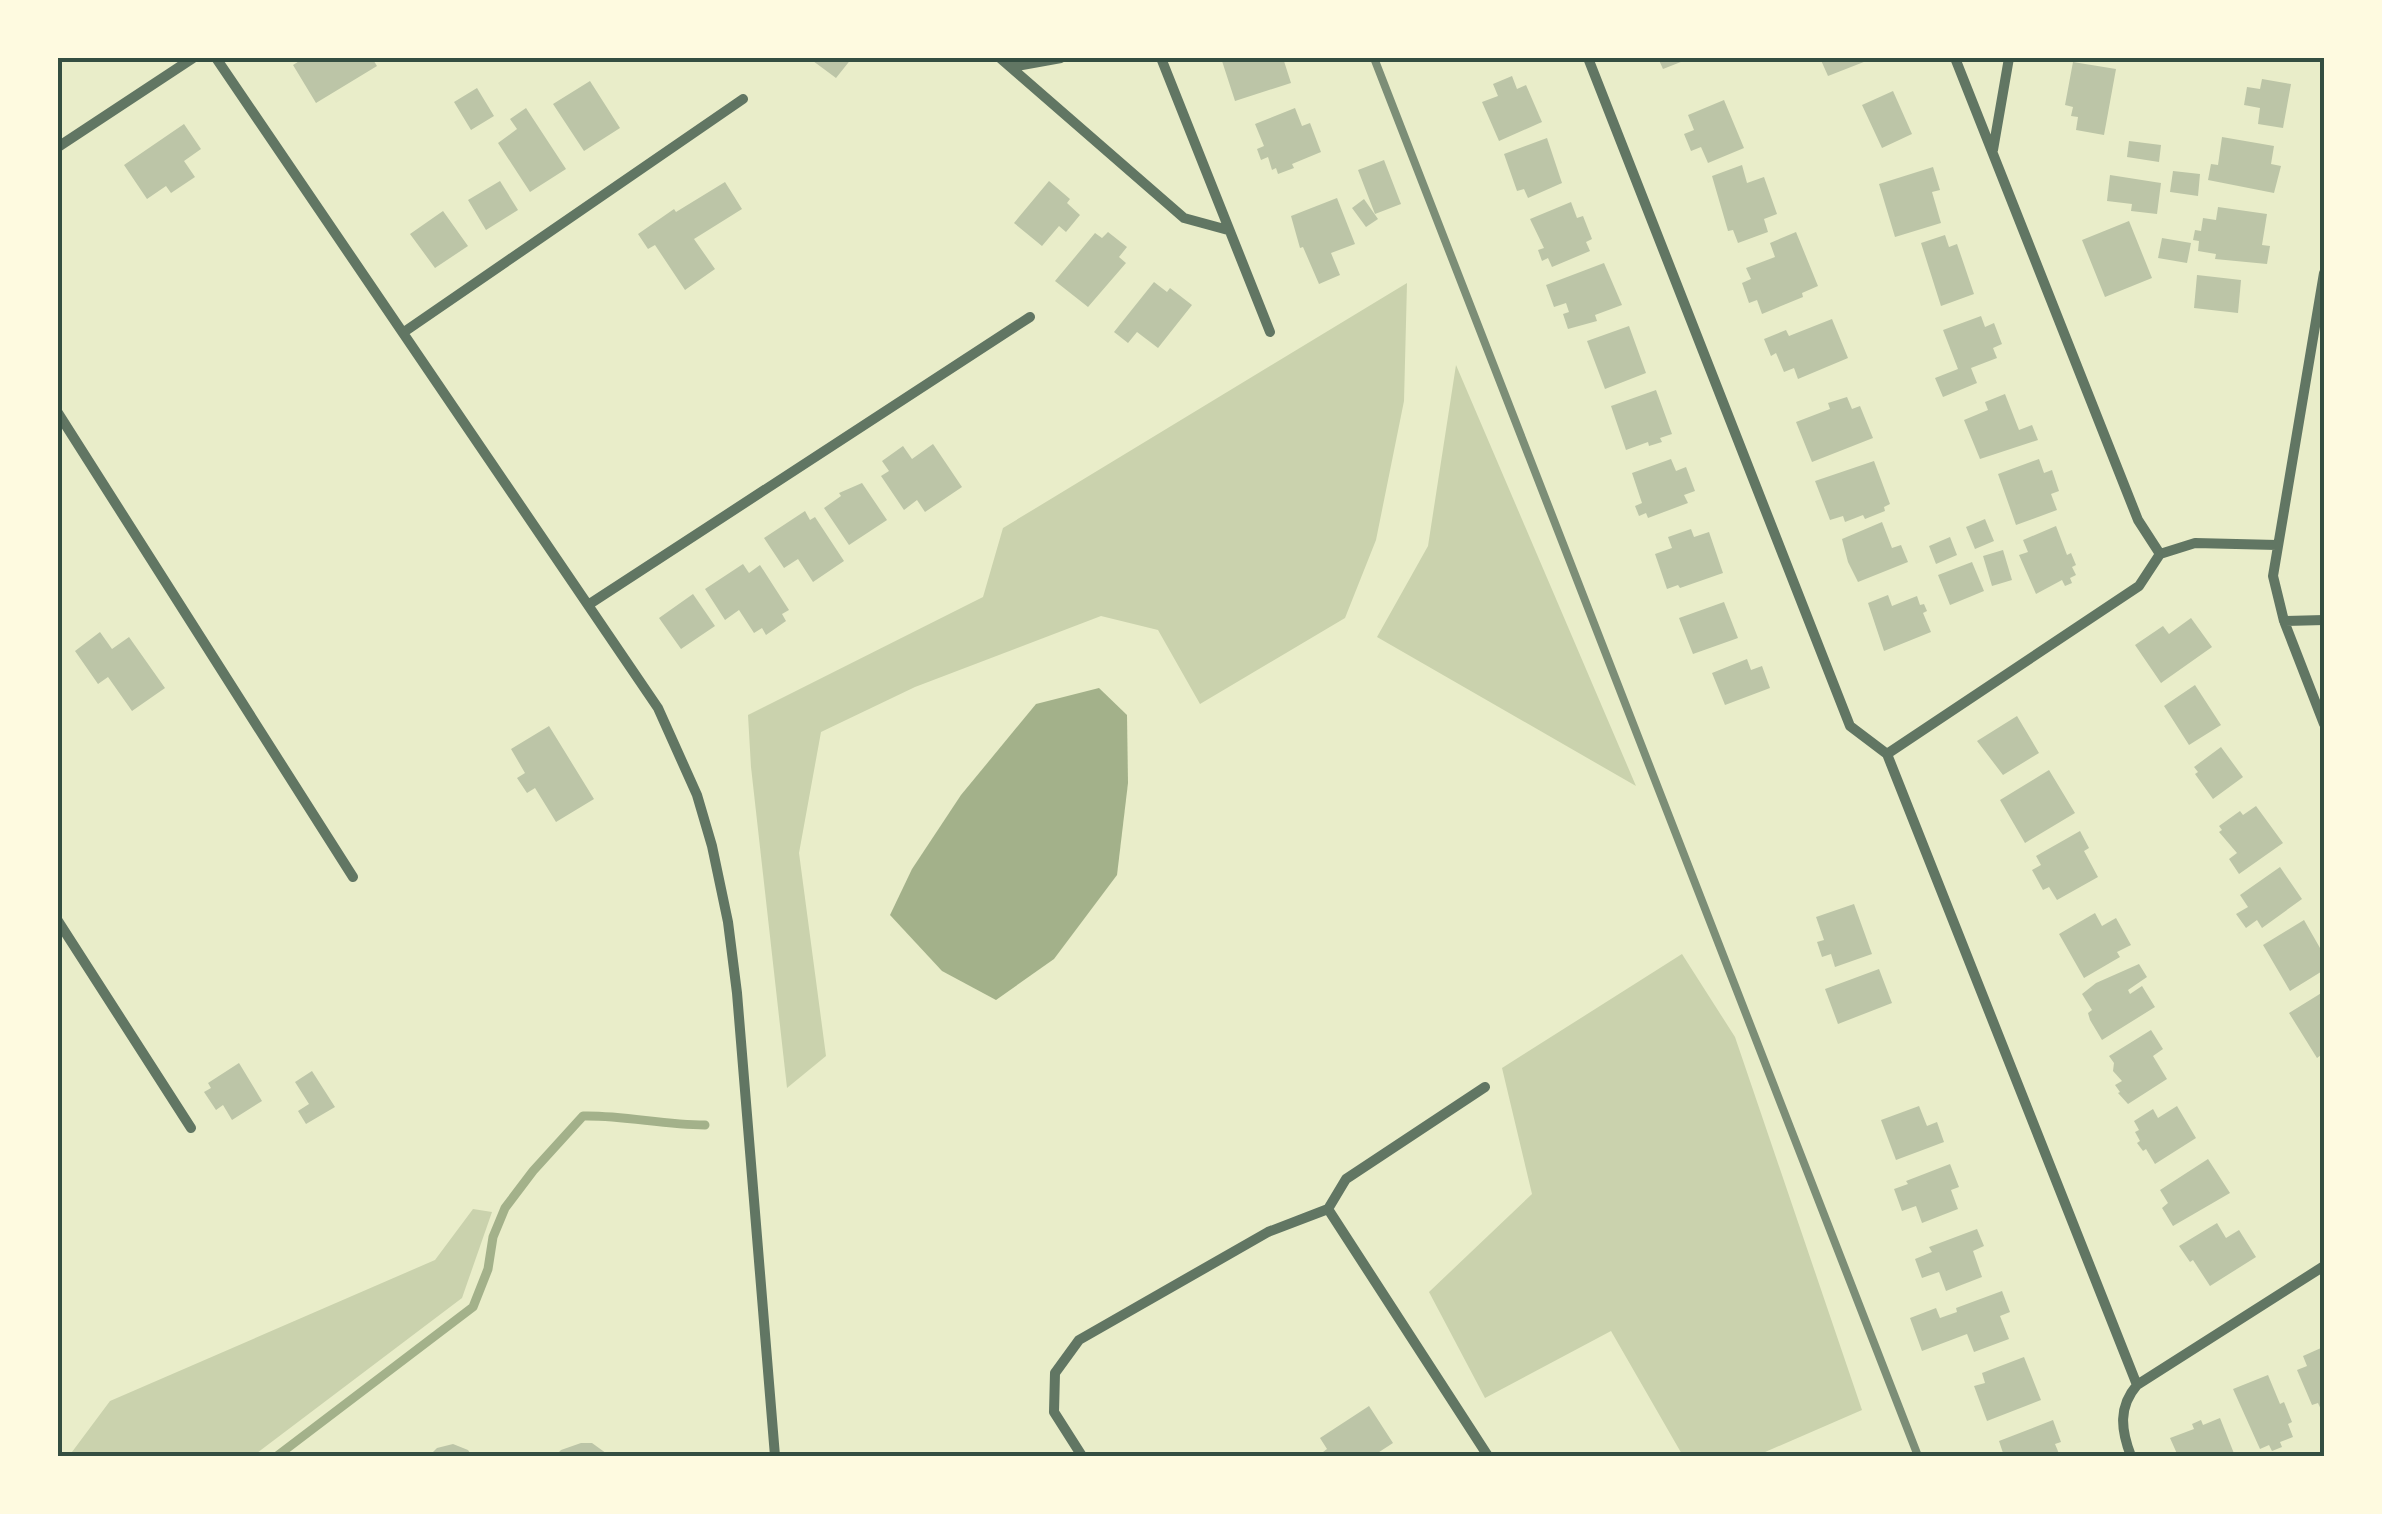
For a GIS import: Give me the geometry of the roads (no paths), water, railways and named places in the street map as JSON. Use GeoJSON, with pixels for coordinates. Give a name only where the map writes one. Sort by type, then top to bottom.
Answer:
{"type":"FeatureCollection","features":[{"type":"Feature","properties":{"kind":"street"},"geometry":{"type":"LineString","coordinates":[[58,147],[192,58]]}},
{"type":"Feature","properties":{"kind":"street"},"geometry":{"type":"LineString","coordinates":[[216,58],[658,708],[697,796],[728,922],[737,993],[776,1456]]}},
{"type":"Feature","properties":{"kind":"street"},"geometry":{"type":"LineString","coordinates":[[1000,58],[1184,218],[1228,230]]}},
{"type":"Feature","properties":{"kind":"street"},"geometry":{"type":"LineString","coordinates":[[1011,67],[1061,58]]}},
{"type":"Feature","properties":{"kind":"street"},"geometry":{"type":"LineString","coordinates":[[1161,58],[1270,332]]}},
{"type":"Feature","properties":{"kind":"street"},"geometry":{"type":"LineString","coordinates":[[1588,58],[1850,726],[1887,754],[2136,1385]]}},
{"type":"Feature","properties":{"kind":"street"},"geometry":{"type":"LineString","coordinates":[[1955,58],[2138,520],[2160,554]]}},
{"type":"Feature","properties":{"kind":"street"},"geometry":{"type":"LineString","coordinates":[[1992,153],[2009,58]]}},
{"type":"Feature","properties":{"kind":"street"},"geometry":{"type":"LineString","coordinates":[[404,332],[742,99]]}},
{"type":"Feature","properties":{"kind":"street"},"geometry":{"type":"LineString","coordinates":[[2324,273],[2272,576],[2284,621],[2324,724]]}},
{"type":"Feature","properties":{"kind":"street"},"geometry":{"type":"LineString","coordinates":[[588,605],[1030,317]]}},
{"type":"Feature","properties":{"kind":"street"},"geometry":{"type":"LineString","coordinates":[[58,413],[352,877]]}},
{"type":"Feature","properties":{"kind":"street"},"geometry":{"type":"LineString","coordinates":[[1887,754],[2138,586],[2160,554],[2196,543],[2277,546]]}},
{"type":"Feature","properties":{"kind":"street"},"geometry":{"type":"LineString","coordinates":[[2284,621],[2324,620]]}},
{"type":"Feature","properties":{"kind":"street"},"geometry":{"type":"LineString","coordinates":[[58,921],[190,1128]]}},
{"type":"Feature","properties":{"kind":"street"},"geometry":{"type":"LineString","coordinates":[[1082,1456],[1054,1412],[1055,1373],[1079,1340],[1268,1232],[1328,1209],[1346,1179],[1485,1087]]}},
{"type":"Feature","properties":{"kind":"street"},"geometry":{"type":"LineString","coordinates":[[1328,1209],[1488,1456]]}},
{"type":"Feature","properties":{"kind":"street"},"geometry":{"type":"LineString","coordinates":[[2131,1456],[2122,1418],[2124,1399],[2136,1385],[2324,1266]]}},
{"type":"Feature","properties":{"kind":"waterway"},"geometry":{"type":"LineString","coordinates":[[277,1456],[473,1307],[505,1208],[583,1116],[705,1125]]}},
{"type":"Feature","properties":{"kind":"railway"},"geometry":{"type":"LineString","coordinates":[[1374,58],[1918,1456]]}}]}
